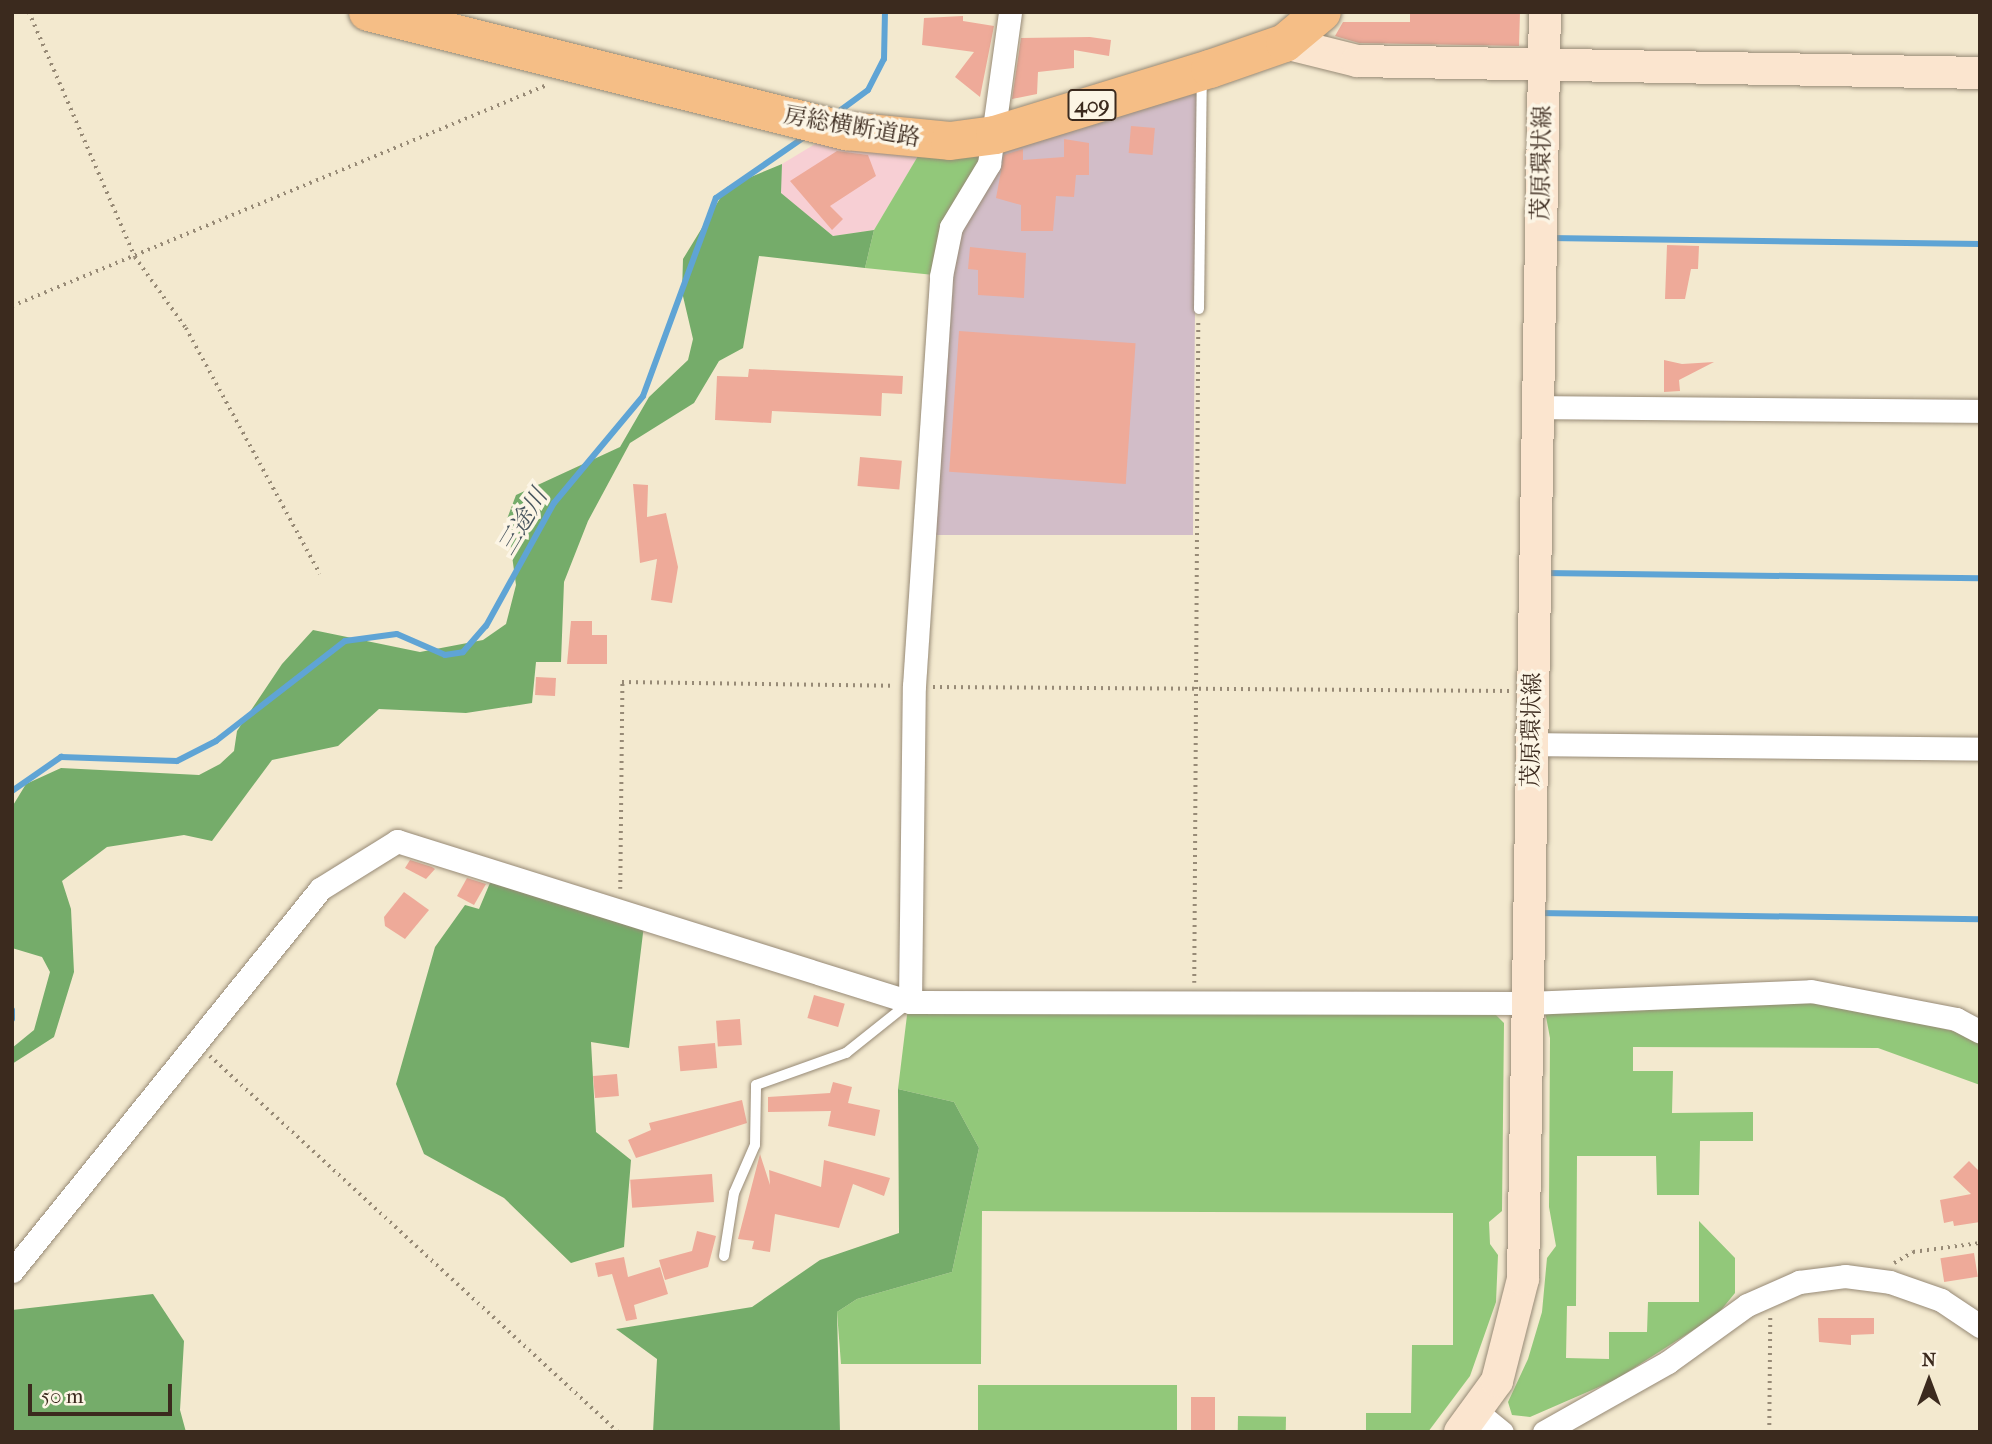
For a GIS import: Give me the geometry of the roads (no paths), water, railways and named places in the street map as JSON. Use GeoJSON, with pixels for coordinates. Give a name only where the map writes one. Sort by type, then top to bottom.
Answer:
{"type":"FeatureCollection","features":[{"type":"Feature","properties":{"kind":"highway","name":"房総横断道路"},"geometry":{"type":"LineString","coordinates":[[368,12],[847,131],[903,141],[995,135],[1202,72],[1285,43],[1322,12]]}},
{"type":"Feature","properties":{"kind":"main road","name":"茂原環状線"},"geometry":{"type":"LineString","coordinates":[[1468,1422],[1501,1370],[1523,1279],[1536,407],[1545,12]]}},
{"type":"Feature","properties":{"kind":"main road"},"geometry":{"type":"LineString","coordinates":[[1285,43],[1357,61],[1544,67],[1980,73]]}},
{"type":"Feature","properties":{"kind":"street"},"geometry":{"type":"LineString","coordinates":[[910,1002],[914,687],[941,276],[951,226],[989,164],[1010,12]]}},
{"type":"Feature","properties":{"kind":"street"},"geometry":{"type":"LineString","coordinates":[[1536,407],[1980,411]]}},
{"type":"Feature","properties":{"kind":"street"},"geometry":{"type":"LineString","coordinates":[[1532,744],[1980,749]]}},
{"type":"Feature","properties":{"kind":"street"},"geometry":{"type":"LineString","coordinates":[[12,1271],[320,889],[397,841],[910,1002],[1528,1003],[1811,991],[1956,1019],[1980,1032]]}},
{"type":"Feature","properties":{"kind":"street"},"geometry":{"type":"LineString","coordinates":[[1544,1432],[1616,1395],[1770,1292],[1827,1277],[1872,1278],[1919,1290],[1980,1326]]}},
{"type":"Feature","properties":{"kind":"street"},"geometry":{"type":"LineString","coordinates":[[1468,1422],[1502,1432]]}},
{"type":"Feature","properties":{"kind":"lane"},"geometry":{"type":"LineString","coordinates":[[1199,309],[1202,72]]}},
{"type":"Feature","properties":{"kind":"lane"},"geometry":{"type":"LineString","coordinates":[[724,1256],[734,1194],[755,1144],[756,1086],[846,1053],[910,1002]]}},
{"type":"Feature","properties":{"kind":"waterway","name":"三途川"},"geometry":{"type":"LineString","coordinates":[[834,115],[868,90],[884,59],[885,12]]}},
{"type":"Feature","properties":{"kind":"waterway","name":"三途川"},"geometry":{"type":"LineString","coordinates":[[12,791],[61,757],[177,761],[216,741],[345,641],[397,634],[445,655],[463,652],[486,626],[554,503],[643,396],[716,198],[806,136]]}},
{"type":"Feature","properties":{"kind":"waterway"},"geometry":{"type":"LineString","coordinates":[[1549,238],[1980,244]]}},
{"type":"Feature","properties":{"kind":"waterway"},"geometry":{"type":"LineString","coordinates":[[1543,573],[1980,578]]}},
{"type":"Feature","properties":{"kind":"waterway"},"geometry":{"type":"LineString","coordinates":[[1537,913],[1980,919]]}},
{"type":"Feature","properties":{"kind":"waterway","name":"三途川"},"geometry":{"type":"LineString","coordinates":[[12,1010],[12,1019]]}}]}
